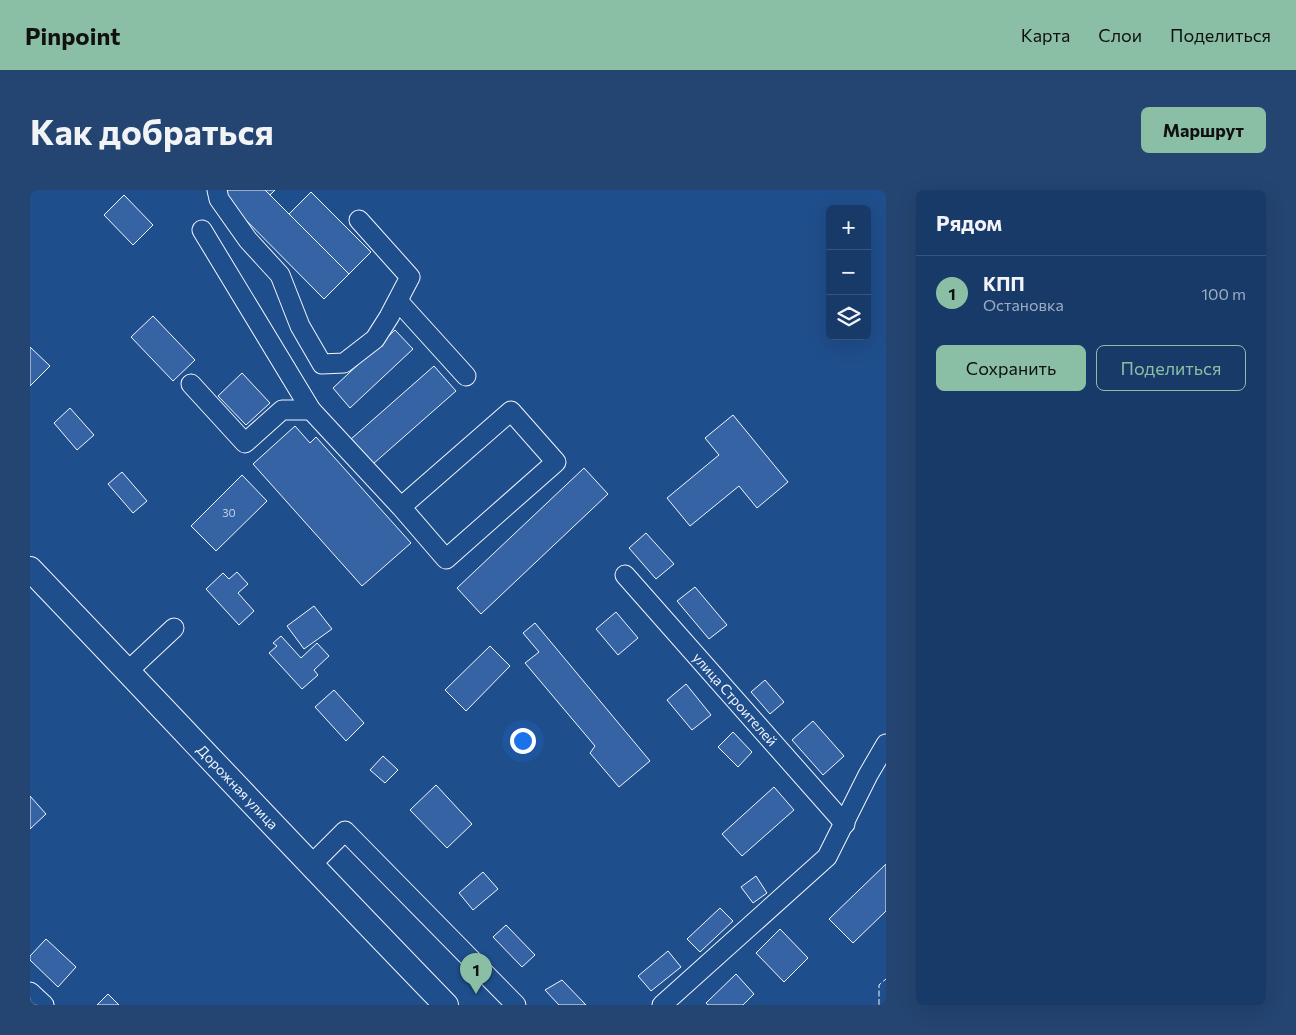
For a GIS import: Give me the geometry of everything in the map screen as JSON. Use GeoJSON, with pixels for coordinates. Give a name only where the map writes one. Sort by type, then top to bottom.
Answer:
{"type":"FeatureCollection","features":[{"type":"Feature","properties":{"kind":"main road","name":"Дорожная улица"},"geometry":{"type":"LineString","coordinates":[[30,569],[310,866],[446,1005]]}},
{"type":"Feature","properties":{"kind":"street"},"geometry":{"type":"LineString","coordinates":[[217,190],[220,199],[248,240],[280,275],[300,326],[322,364],[344,363],[375,339],[410,277],[360,220]]}},
{"type":"Feature","properties":{"kind":"street"},"geometry":{"type":"LineString","coordinates":[[202,230],[311,410],[401,507],[446,559],[556,462],[511,411],[401,507]]}},
{"type":"Feature","properties":{"kind":"street"},"geometry":{"type":"LineString","coordinates":[[398,301],[466,376]]}},
{"type":"Feature","properties":{"kind":"street"},"geometry":{"type":"LineString","coordinates":[[192,384],[245,443],[282,410],[311,410]]}},
{"type":"Feature","properties":{"kind":"street","name":"улица Строителей"},"geometry":{"type":"LineString","coordinates":[[625,575],[845,824]]}},
{"type":"Feature","properties":{"kind":"street"},"geometry":{"type":"LineString","coordinates":[[128,671],[174,628]]}},
{"type":"Feature","properties":{"kind":"street"},"geometry":{"type":"LineString","coordinates":[[662,1005],[827,857],[845,824],[877,777],[886,744]]}},
{"type":"Feature","properties":{"kind":"street"},"geometry":{"type":"LineString","coordinates":[[310,866],[345,831],[516,1005]]}},
{"type":"Feature","properties":{"kind":"street"},"geometry":{"type":"LineString","coordinates":[[30,992],[44,1005]]}},
{"type":"Feature","properties":{"kind":"building"},"geometry":{"type":"Polygon","coordinates":[[[228,190],[265,190],[349,274],[324,299],[222,196],[228,190]]]}},
{"type":"Feature","properties":{"kind":"building"},"geometry":{"type":"Polygon","coordinates":[[[265,190],[275,190],[270,195],[265,190]]]}},
{"type":"Feature","properties":{"kind":"building"},"geometry":{"type":"Polygon","coordinates":[[[311,192],[371,252],[349,274],[289,214],[311,192]]]}},
{"type":"Feature","properties":{"kind":"building"},"geometry":{"type":"Polygon","coordinates":[[[124,195],[153,225],[133,245],[104,215],[124,195]]]}},
{"type":"Feature","properties":{"kind":"building"},"geometry":{"type":"Polygon","coordinates":[[[153,316],[195,360],[173,381],[131,337],[153,316]]]}},
{"type":"Feature","properties":{"kind":"building"},"geometry":{"type":"Polygon","coordinates":[[[395,330],[413,349],[350,408],[333,388],[395,330]]]}},
{"type":"Feature","properties":{"kind":"building"},"geometry":{"type":"Polygon","coordinates":[[[30,347],[50,366],[30,386],[30,347]]]}},
{"type":"Feature","properties":{"kind":"building"},"geometry":{"type":"Polygon","coordinates":[[[434,366],[456,391],[373,464],[351,439],[434,366]]]}},
{"type":"Feature","properties":{"kind":"building"},"geometry":{"type":"Polygon","coordinates":[[[242,373],[270,403],[246,425],[218,396],[242,373]]]}},
{"type":"Feature","properties":{"kind":"building"},"geometry":{"type":"Polygon","coordinates":[[[70,408],[94,435],[77,450],[54,423],[70,408]]]}},
{"type":"Feature","properties":{"kind":"building"},"geometry":{"type":"Polygon","coordinates":[[[733,415],[788,482],[757,508],[739,486],[690,526],[667,498],[719,455],[705,438],[733,415]]]}},
{"type":"Feature","properties":{"kind":"building"},"geometry":{"type":"Polygon","coordinates":[[[295,426],[310,443],[316,437],[411,543],[362,586],[253,464],[295,426]]]}},
{"type":"Feature","properties":{"kind":"building"},"geometry":{"type":"Polygon","coordinates":[[[584,468],[608,494],[481,614],[457,588],[584,468]]]}},
{"type":"Feature","properties":{"kind":"building"},"geometry":{"type":"Polygon","coordinates":[[[122,472],[147,501],[133,513],[108,484],[122,472]]]}},
{"type":"Feature","properties":{"kind":"building"},"geometry":{"type":"Polygon","coordinates":[[[242,475],[267,501],[216,551],[191,526],[242,475]]]}},
{"type":"Feature","properties":{"kind":"building"},"geometry":{"type":"Polygon","coordinates":[[[646,533],[674,564],[656,579],[629,548],[646,533]]]}},
{"type":"Feature","properties":{"kind":"building"},"geometry":{"type":"Polygon","coordinates":[[[237,572],[248,584],[238,593],[254,611],[239,625],[206,589],[223,573],[229,579],[237,572]]]}},
{"type":"Feature","properties":{"kind":"building"},"geometry":{"type":"Polygon","coordinates":[[[695,587],[727,625],[709,639],[677,601],[695,587]]]}},
{"type":"Feature","properties":{"kind":"building"},"geometry":{"type":"Polygon","coordinates":[[[314,606],[332,629],[304,649],[287,626],[314,606]]]}},
{"type":"Feature","properties":{"kind":"building"},"geometry":{"type":"Polygon","coordinates":[[[616,612],[638,638],[618,655],[596,629],[616,612]]]}},
{"type":"Feature","properties":{"kind":"building"},"geometry":{"type":"Polygon","coordinates":[[[535,623],[650,761],[619,787],[590,753],[595,746],[525,663],[539,652],[523,633],[535,623]]]}},
{"type":"Feature","properties":{"kind":"building"},"geometry":{"type":"Polygon","coordinates":[[[281,636],[301,658],[317,643],[329,656],[314,670],[318,675],[302,689],[269,653],[277,646],[273,643],[281,636]]]}},
{"type":"Feature","properties":{"kind":"building"},"geometry":{"type":"Polygon","coordinates":[[[490,646],[510,666],[466,711],[445,690],[490,646]]]}},
{"type":"Feature","properties":{"kind":"building"},"geometry":{"type":"Polygon","coordinates":[[[765,680],[784,702],[770,714],[751,692],[765,680]]]}},
{"type":"Feature","properties":{"kind":"building"},"geometry":{"type":"Polygon","coordinates":[[[686,684],[711,715],[692,730],[667,700],[686,684]]]}},
{"type":"Feature","properties":{"kind":"building"},"geometry":{"type":"Polygon","coordinates":[[[334,690],[364,723],[346,741],[315,707],[334,690]]]}},
{"type":"Feature","properties":{"kind":"building"},"geometry":{"type":"Polygon","coordinates":[[[813,721],[844,756],[823,775],[792,740],[813,721]]]}},
{"type":"Feature","properties":{"kind":"building"},"geometry":{"type":"Polygon","coordinates":[[[733,732],[752,752],[738,767],[718,747],[733,732]]]}},
{"type":"Feature","properties":{"kind":"building"},"geometry":{"type":"Polygon","coordinates":[[[383,756],[398,770],[385,783],[370,770],[383,756]]]}},
{"type":"Feature","properties":{"kind":"building"},"geometry":{"type":"Polygon","coordinates":[[[436,785],[472,824],[447,848],[410,810],[436,785]]]}},
{"type":"Feature","properties":{"kind":"building"},"geometry":{"type":"Polygon","coordinates":[[[774,787],[794,810],[742,856],[722,834],[774,787]]]}},
{"type":"Feature","properties":{"kind":"building"},"geometry":{"type":"Polygon","coordinates":[[[30,796],[46,814],[30,829],[30,796]]]}},
{"type":"Feature","properties":{"kind":"building"},"geometry":{"type":"Polygon","coordinates":[[[886,864],[886,911],[853,943],[829,919],[886,864]]]}},
{"type":"Feature","properties":{"kind":"building"},"geometry":{"type":"Polygon","coordinates":[[[483,872],[498,889],[473,910],[459,893],[483,872]]]}},
{"type":"Feature","properties":{"kind":"building"},"geometry":{"type":"Polygon","coordinates":[[[756,876],[767,893],[753,903],[741,887],[756,876]]]}},
{"type":"Feature","properties":{"kind":"building"},"geometry":{"type":"Polygon","coordinates":[[[720,908],[733,921],[700,952],[687,939],[720,908]]]}},
{"type":"Feature","properties":{"kind":"building"},"geometry":{"type":"Polygon","coordinates":[[[506,925],[535,955],[522,967],[493,937],[506,925]]]}},
{"type":"Feature","properties":{"kind":"building"},"geometry":{"type":"Polygon","coordinates":[[[780,929],[808,958],[784,982],[756,953],[780,929]]]}},
{"type":"Feature","properties":{"kind":"building"},"geometry":{"type":"Polygon","coordinates":[[[46,939],[76,967],[58,987],[30,960],[30,956],[46,939]]]}},
{"type":"Feature","properties":{"kind":"building"},"geometry":{"type":"Polygon","coordinates":[[[668,951],[681,967],[651,991],[638,976],[668,951]]]}},
{"type":"Feature","properties":{"kind":"building"},"geometry":{"type":"Polygon","coordinates":[[[736,974],[754,994],[743,1005],[708,1005],[706,1003],[736,974]]]}},
{"type":"Feature","properties":{"kind":"building"},"geometry":{"type":"Polygon","coordinates":[[[562,980],[586,1005],[559,1005],[545,990],[562,980]]]}},
{"type":"Feature","properties":{"kind":"building"},"geometry":{"type":"Polygon","coordinates":[[[108,994],[119,1005],[97,1005],[108,994]]]}},
{"type":"Feature","properties":{"kind":"fence"},"geometry":{"type":"LineString","coordinates":[[879,1005],[879,985],[886,979]]}},
{"type":"Feature","properties":{"kind":"place","name":"КПП"},"geometry":{"type":"Point","coordinates":[476,994]}}]}
